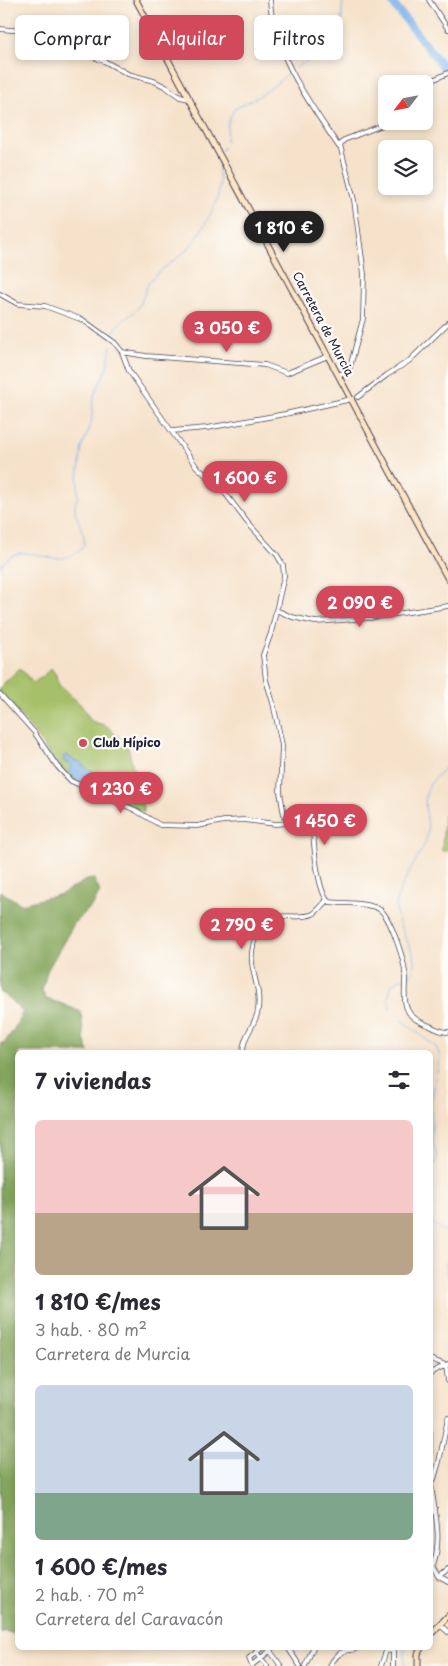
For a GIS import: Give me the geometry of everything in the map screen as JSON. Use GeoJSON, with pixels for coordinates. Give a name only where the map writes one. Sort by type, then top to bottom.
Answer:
{"type":"FeatureCollection","features":[{"type":"Feature","properties":{"kind":"main road","name":"Carretera de Murcia"},"geometry":{"type":"LineString","coordinates":[[136,0],[328,356],[355,398],[448,579]]}},
{"type":"Feature","properties":{"kind":"main road"},"geometry":{"type":"LineString","coordinates":[[433,1631],[448,1617]]}},
{"type":"Feature","properties":{"kind":"main road"},"geometry":{"type":"LineString","coordinates":[[418,1666],[420,1650]]}},
{"type":"Feature","properties":{"kind":"street"},"geometry":{"type":"LineString","coordinates":[[270,0],[272,20],[282,50],[339,147],[354,200],[364,274],[363,313],[361,328],[350,367],[339,375]]}},
{"type":"Feature","properties":{"kind":"street"},"geometry":{"type":"LineString","coordinates":[[429,0],[448,29]]}},
{"type":"Feature","properties":{"kind":"street"},"geometry":{"type":"LineString","coordinates":[[0,29],[36,32],[53,43],[104,61],[128,74],[154,81],[166,86],[180,97],[190,99]]}},
{"type":"Feature","properties":{"kind":"street"},"geometry":{"type":"LineString","coordinates":[[433,80],[448,73]]}},
{"type":"Feature","properties":{"kind":"street"},"geometry":{"type":"LineString","coordinates":[[339,147],[344,140],[378,127]]}},
{"type":"Feature","properties":{"kind":"street"},"geometry":{"type":"LineString","coordinates":[[0,294],[18,304],[45,306],[83,320],[115,344],[122,352],[129,371],[161,419],[172,431],[196,466],[228,496],[247,522],[280,560],[285,571],[271,634],[263,660],[282,746],[280,797],[284,816],[288,823]]}},
{"type":"Feature","properties":{"kind":"street"},"geometry":{"type":"LineString","coordinates":[[172,431],[207,428],[285,414],[355,398],[409,361],[448,323]]}},
{"type":"Feature","properties":{"kind":"street"},"geometry":{"type":"LineString","coordinates":[[122,352],[146,356],[265,365],[287,373],[328,356]]}},
{"type":"Feature","properties":{"kind":"street"},"geometry":{"type":"LineString","coordinates":[[276,610],[292,617],[315,622],[370,618],[448,606]]}},
{"type":"Feature","properties":{"kind":"street"},"geometry":{"type":"LineString","coordinates":[[0,694],[34,732],[71,781],[135,810],[160,826],[197,826],[224,821],[244,820],[308,826],[312,832],[320,885],[326,901],[373,907],[381,910],[386,917],[403,960],[408,1012],[423,1023],[448,1032]]}},
{"type":"Feature","properties":{"kind":"street"},"geometry":{"type":"LineString","coordinates":[[243,1050],[245,1036],[258,1011],[258,994],[250,957],[260,926],[268,919],[275,917],[312,914],[326,901]]}},
{"type":"Feature","properties":{"kind":"street"},"geometry":{"type":"LineString","coordinates":[[433,1360],[447,1365]]}},
{"type":"Feature","properties":{"kind":"street"},"geometry":{"type":"LineString","coordinates":[[433,1372],[447,1365]]}},
{"type":"Feature","properties":{"kind":"street"},"geometry":{"type":"LineString","coordinates":[[447,1365],[448,1381]]}},
{"type":"Feature","properties":{"kind":"street"},"geometry":{"type":"LineString","coordinates":[[433,1479],[439,1462],[448,1418]]}},
{"type":"Feature","properties":{"kind":"street"},"geometry":{"type":"LineString","coordinates":[[433,1496],[438,1548],[433,1564]]}},
{"type":"Feature","properties":{"kind":"street"},"geometry":{"type":"LineString","coordinates":[[433,1569],[437,1575],[448,1582]]}},
{"type":"Feature","properties":{"kind":"street"},"geometry":{"type":"LineString","coordinates":[[437,1575],[448,1570]]}},
{"type":"Feature","properties":{"kind":"street"},"geometry":{"type":"LineString","coordinates":[[439,1624],[448,1632]]}},
{"type":"Feature","properties":{"kind":"street"},"geometry":{"type":"LineString","coordinates":[[259,1650],[249,1658],[252,1666],[269,1650]]}},
{"type":"Feature","properties":{"kind":"street"},"geometry":{"type":"LineString","coordinates":[[271,1650],[280,1664],[275,1666]]}},
{"type":"Feature","properties":{"kind":"street"},"geometry":{"type":"LineString","coordinates":[[289,1650],[300,1666]]}},
{"type":"Feature","properties":{"kind":"street"},"geometry":{"type":"LineString","coordinates":[[305,1666],[312,1650]]}},
{"type":"Feature","properties":{"kind":"street"},"geometry":{"type":"LineString","coordinates":[[330,1666],[334,1659],[346,1650]]}},
{"type":"Feature","properties":{"kind":"street"},"geometry":{"type":"LineString","coordinates":[[381,1666],[386,1651],[390,1650]]}},
{"type":"Feature","properties":{"kind":"street"},"geometry":{"type":"LineString","coordinates":[[393,1650],[394,1666]]}},
{"type":"Feature","properties":{"kind":"street"},"geometry":{"type":"LineString","coordinates":[[256,1652],[266,1666]]}},
{"type":"Feature","properties":{"kind":"green space","name":"Club Hípico"},"geometry":{"type":"Polygon","coordinates":[[[20,668],[33,683],[51,668],[60,686],[81,705],[91,721],[107,726],[128,747],[144,812],[78,785],[57,766],[34,732],[0,694],[0,687],[20,668]]]}},
{"type":"Feature","properties":{"kind":"green space"},"geometry":{"type":"Polygon","coordinates":[[[444,815],[448,815],[448,851],[442,851],[444,815]]]}},
{"type":"Feature","properties":{"kind":"green space"},"geometry":{"type":"Polygon","coordinates":[[[94,879],[100,892],[93,905],[75,922],[47,971],[42,991],[46,999],[81,1012],[84,1039],[88,1050],[15,1050],[15,1634],[5,1631],[0,1633],[0,1043],[4,1043],[13,1031],[23,1012],[5,995],[0,993],[0,891],[21,904],[62,894],[86,880],[94,879]]]}},
{"type":"Feature","properties":{"kind":"water"},"geometry":{"type":"Polygon","coordinates":[[[65,755],[81,762],[84,767],[93,772],[96,778],[89,783],[81,783],[75,779],[69,772],[71,765],[65,763],[63,759],[65,755]]]}},
{"type":"Feature","properties":{"kind":"waterway"},"geometry":{"type":"LineString","coordinates":[[295,68],[333,43],[341,27],[343,0]]}},
{"type":"Feature","properties":{"kind":"waterway"},"geometry":{"type":"LineString","coordinates":[[390,0],[445,69]]}},
{"type":"Feature","properties":{"kind":"waterway"},"geometry":{"type":"LineString","coordinates":[[226,141],[228,122],[234,109],[263,94],[289,73]]}},
{"type":"Feature","properties":{"kind":"waterway"},"geometry":{"type":"LineString","coordinates":[[112,337],[119,324],[139,306],[150,281],[196,239],[210,215],[218,196],[219,159]]}},
{"type":"Feature","properties":{"kind":"waterway"},"geometry":{"type":"LineString","coordinates":[[0,567],[9,557],[19,553],[62,558],[73,555],[84,546],[84,536],[75,511],[82,447],[91,424],[94,395],[107,368],[111,346]]}},
{"type":"Feature","properties":{"kind":"waterway"},"geometry":{"type":"LineString","coordinates":[[408,977],[414,970],[415,960],[399,923],[396,903],[428,834],[425,803],[428,787],[448,765]]}},
{"type":"Feature","properties":{"kind":"waterway"},"geometry":{"type":"LineString","coordinates":[[404,979],[400,979],[391,985],[388,1000],[390,1008],[405,1023],[436,1047],[440,1056],[433,1093]]}},
{"type":"Feature","properties":{"kind":"waterway"},"geometry":{"type":"LineString","coordinates":[[433,1142],[437,1157],[435,1164],[433,1164]]}},
{"type":"Feature","properties":{"kind":"waterway"},"geometry":{"type":"LineString","coordinates":[[433,1224],[448,1233]]}},
{"type":"Feature","properties":{"kind":"waterway"},"geometry":{"type":"LineString","coordinates":[[448,1260],[446,1265],[448,1276]]}},
{"type":"Feature","properties":{"kind":"waterway"},"geometry":{"type":"LineString","coordinates":[[405,1650],[405,1666]]}},
{"type":"Feature","properties":{"kind":"place","name":"Club Hípico"},"geometry":{"type":"Point","coordinates":[83,743]}}]}
